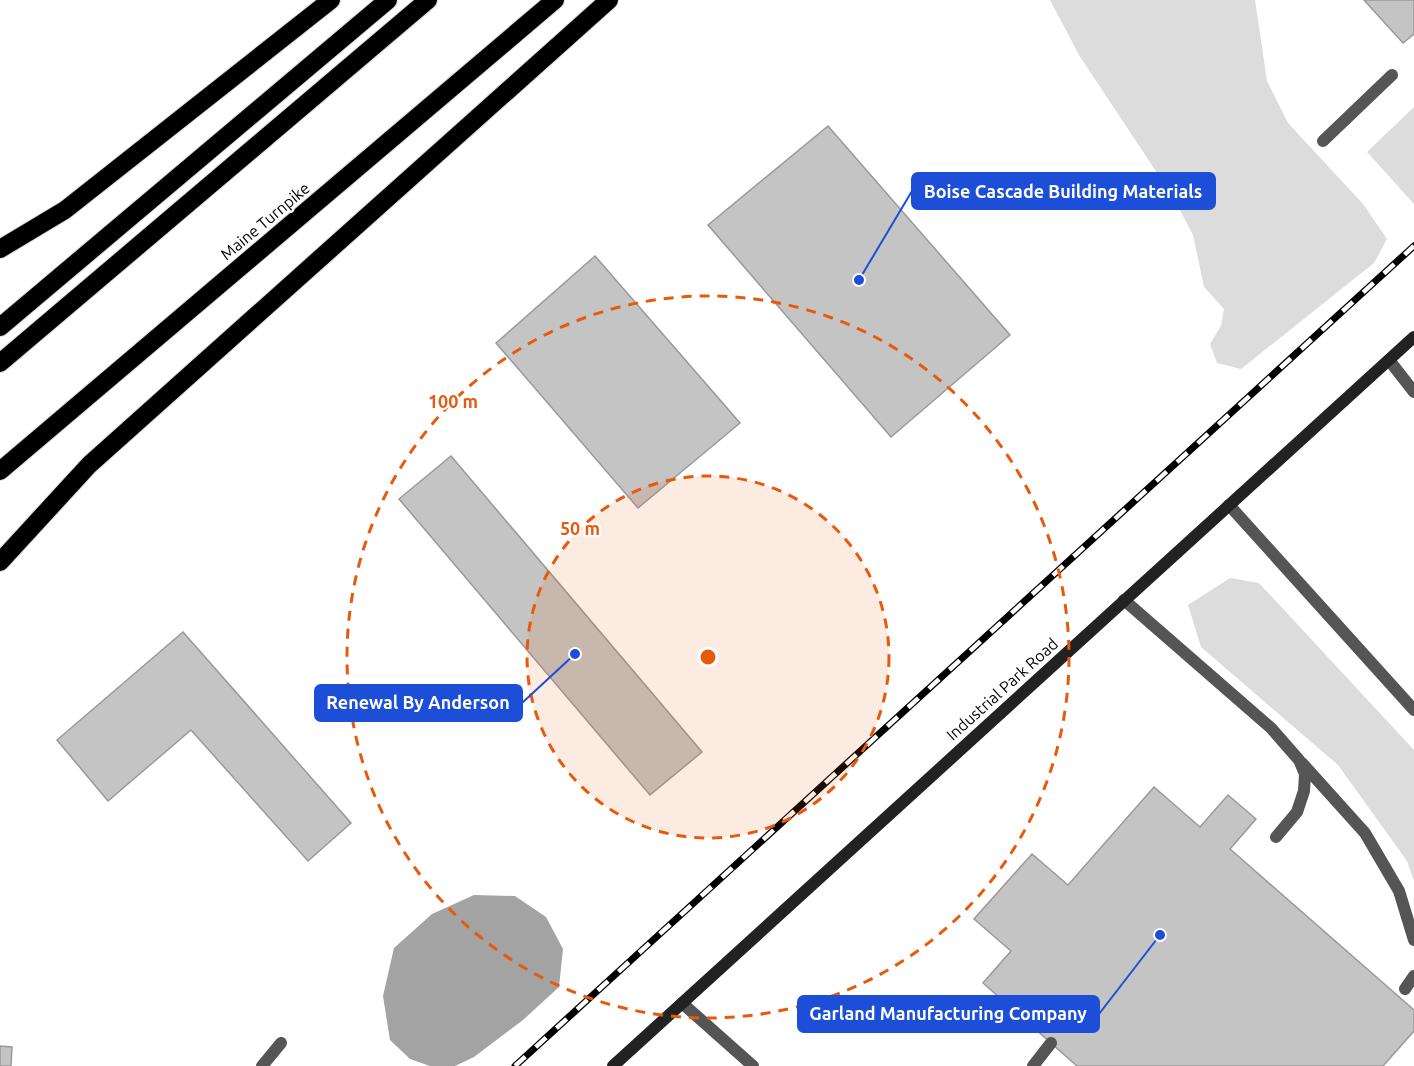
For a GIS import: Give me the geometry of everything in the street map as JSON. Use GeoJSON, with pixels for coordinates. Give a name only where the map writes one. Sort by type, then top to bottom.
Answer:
{"type":"FeatureCollection","features":[{"type":"Feature","properties":{"kind":"highway"},"geometry":{"type":"LineString","coordinates":[[0,249],[64,210],[331,0]]}},
{"type":"Feature","properties":{"kind":"highway"},"geometry":{"type":"LineString","coordinates":[[0,327],[388,0]]}},
{"type":"Feature","properties":{"kind":"highway"},"geometry":{"type":"LineString","coordinates":[[0,363],[428,0]]}},
{"type":"Feature","properties":{"kind":"highway","name":"Maine Turnpike"},"geometry":{"type":"LineString","coordinates":[[0,471],[555,0]]}},
{"type":"Feature","properties":{"kind":"highway"},"geometry":{"type":"LineString","coordinates":[[0,562],[88,465],[609,0]]}},
{"type":"Feature","properties":{"kind":"street","name":"Industrial Park Road"},"geometry":{"type":"LineString","coordinates":[[613,1066],[1414,337]]}},
{"type":"Feature","properties":{"kind":"lane"},"geometry":{"type":"LineString","coordinates":[[1323,141],[1392,75]]}},
{"type":"Feature","properties":{"kind":"lane"},"geometry":{"type":"LineString","coordinates":[[1389,360],[1414,392]]}},
{"type":"Feature","properties":{"kind":"lane"},"geometry":{"type":"LineString","coordinates":[[1229,505],[1414,710]]}},
{"type":"Feature","properties":{"kind":"lane"},"geometry":{"type":"LineString","coordinates":[[1124,600],[1271,728],[1365,833],[1400,891],[1414,940]]}},
{"type":"Feature","properties":{"kind":"lane"},"geometry":{"type":"LineString","coordinates":[[1276,837],[1297,812],[1304,791],[1305,774],[1299,760]]}},
{"type":"Feature","properties":{"kind":"lane"},"geometry":{"type":"LineString","coordinates":[[1405,989],[1414,976]]}},
{"type":"Feature","properties":{"kind":"lane"},"geometry":{"type":"LineString","coordinates":[[682,1003],[753,1066]]}},
{"type":"Feature","properties":{"kind":"lane"},"geometry":{"type":"LineString","coordinates":[[262,1066],[280,1043]]}},
{"type":"Feature","properties":{"kind":"lane"},"geometry":{"type":"LineString","coordinates":[[1033,1066],[1051,1043]]}},
{"type":"Feature","properties":{"kind":"shaded area"},"geometry":{"type":"Polygon","coordinates":[[[1050,0],[1255,0],[1267,81],[1288,123],[1363,204],[1387,239],[1374,263],[1241,369],[1217,363],[1210,344],[1221,326],[1224,309],[1204,287],[1193,235],[1173,197],[1079,55],[1050,0]]]}},
{"type":"Feature","properties":{"kind":"shaded area"},"geometry":{"type":"Polygon","coordinates":[[[1414,107],[1414,204],[1367,152],[1414,107]]]}},
{"type":"Feature","properties":{"kind":"shaded area"},"geometry":{"type":"Polygon","coordinates":[[[1230,578],[1259,583],[1414,750],[1414,881],[1407,861],[1338,765],[1201,647],[1188,605],[1230,578]]]}},
{"type":"Feature","properties":{"kind":"shaded area"},"geometry":{"type":"Polygon","coordinates":[[[474,895],[515,896],[546,917],[563,949],[559,987],[523,1020],[474,1057],[455,1066],[430,1066],[410,1059],[390,1040],[383,996],[394,948],[432,914],[474,895]]]}},
{"type":"Feature","properties":{"kind":"building"},"geometry":{"type":"Polygon","coordinates":[[[1364,0],[1414,0],[1414,34],[1403,43],[1364,0]]]}},
{"type":"Feature","properties":{"kind":"building"},"geometry":{"type":"Polygon","coordinates":[[[828,126],[1010,335],[891,437],[708,225],[828,126]]]}},
{"type":"Feature","properties":{"kind":"building"},"geometry":{"type":"Polygon","coordinates":[[[595,256],[740,423],[638,508],[496,343],[595,256]]]}},
{"type":"Feature","properties":{"kind":"building"},"geometry":{"type":"Polygon","coordinates":[[[451,456],[702,752],[650,795],[399,499],[451,456]]]}},
{"type":"Feature","properties":{"kind":"building"},"geometry":{"type":"Polygon","coordinates":[[[183,632],[351,823],[308,861],[191,730],[108,801],[57,740],[183,632]]]}},
{"type":"Feature","properties":{"kind":"building"},"geometry":{"type":"Polygon","coordinates":[[[1154,787],[1200,827],[1228,795],[1256,819],[1230,849],[1414,1010],[1414,1031],[1383,1066],[1077,1066],[983,983],[1011,951],[974,919],[1032,854],[1068,885],[1154,787]]]}},
{"type":"Feature","properties":{"kind":"building"},"geometry":{"type":"Polygon","coordinates":[[[0,1046],[12,1047],[11,1066],[0,1066],[0,1046]]]}},
{"type":"Feature","properties":{"kind":"railway"},"geometry":{"type":"LineString","coordinates":[[515,1066],[1414,246]]}},
{"type":"Feature","properties":{"kind":"place","name":"Boise Cascade Building Materials"},"geometry":{"type":"Point","coordinates":[859,280]}},
{"type":"Feature","properties":{"kind":"place","name":"Renewal By Anderson"},"geometry":{"type":"Point","coordinates":[575,654]}},
{"type":"Feature","properties":{"kind":"place","name":"Garland Manufacturing Company"},"geometry":{"type":"Point","coordinates":[1160,935]}}]}
